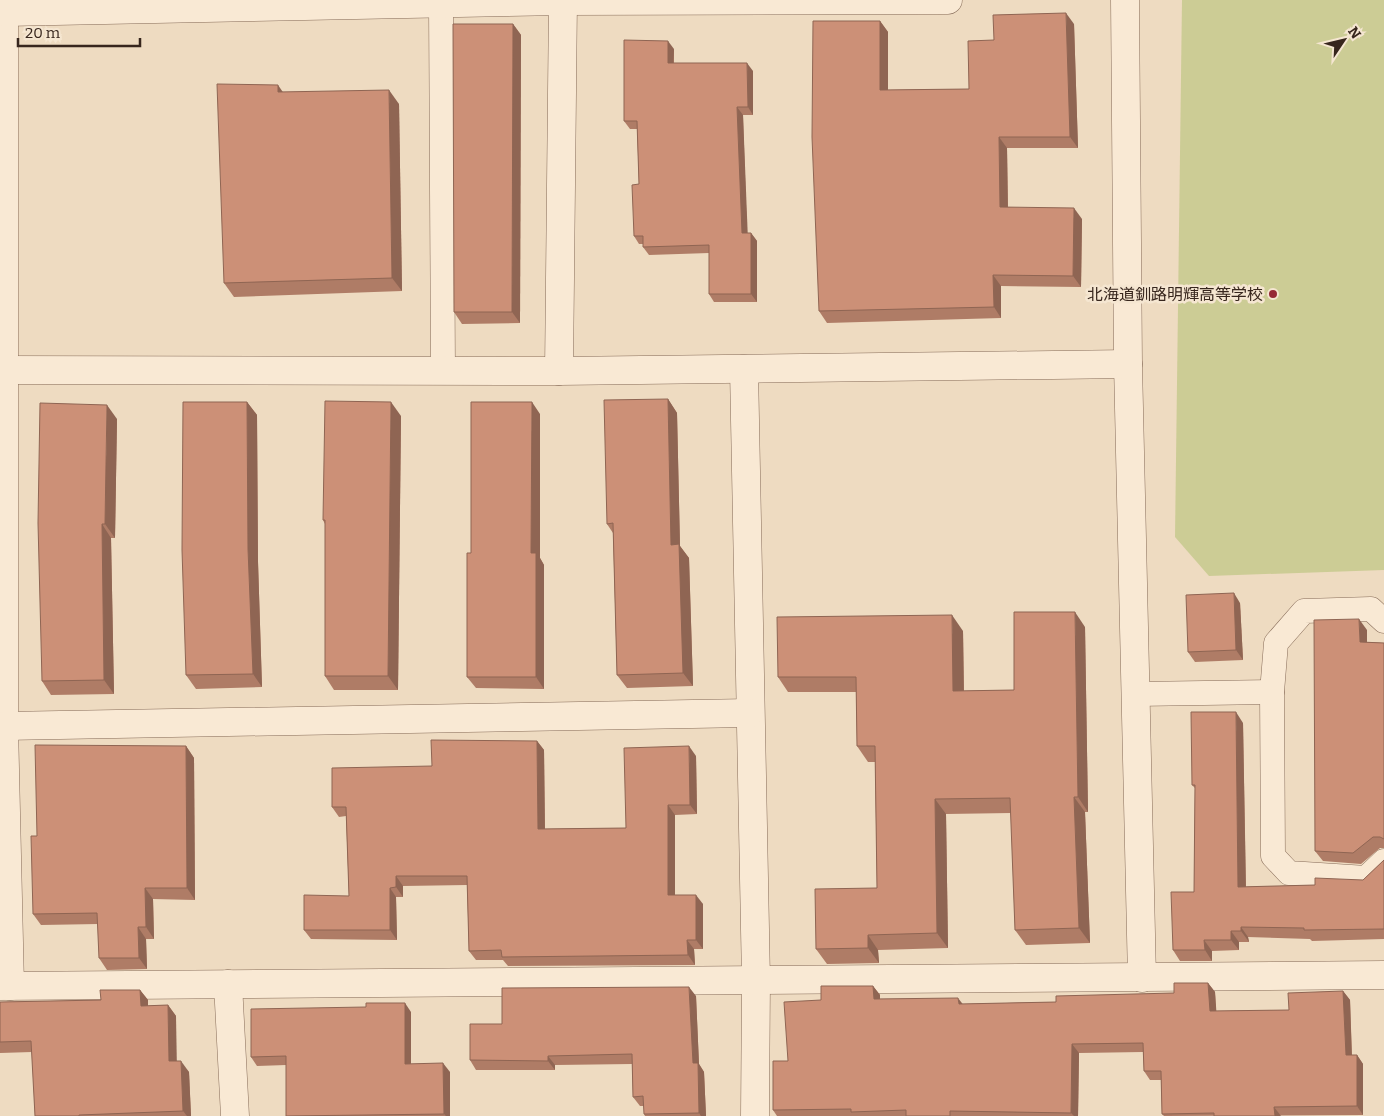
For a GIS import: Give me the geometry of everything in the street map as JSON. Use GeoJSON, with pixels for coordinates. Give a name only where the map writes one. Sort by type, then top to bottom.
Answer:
{"type":"FeatureCollection","features":[{"type":"Feature","properties":{"kind":"street"},"geometry":{"type":"LineString","coordinates":[[948,0],[562,0],[441,3],[4,6],[2,370],[5,986],[1384,975]]}},
{"type":"Feature","properties":{"kind":"street"},"geometry":{"type":"LineString","coordinates":[[558,371],[562,0]]}},
{"type":"Feature","properties":{"kind":"street"},"geometry":{"type":"LineString","coordinates":[[1125,0],[1128,364],[1142,978]]}},
{"type":"Feature","properties":{"kind":"street"},"geometry":{"type":"LineString","coordinates":[[2,370],[558,371],[1128,364]]}},
{"type":"Feature","properties":{"kind":"street"},"geometry":{"type":"LineString","coordinates":[[744,369],[749,712],[756,980],[754,1116]]}},
{"type":"Feature","properties":{"kind":"street"},"geometry":{"type":"LineString","coordinates":[[4,726],[749,712]]}},
{"type":"Feature","properties":{"kind":"street"},"geometry":{"type":"LineString","coordinates":[[228,984],[235,1116]]}},
{"type":"Feature","properties":{"kind":"lane"},"geometry":{"type":"LineString","coordinates":[[441,3],[443,371]]}},
{"type":"Feature","properties":{"kind":"lane"},"geometry":{"type":"LineString","coordinates":[[1384,621],[1371,609],[1304,611],[1276,643],[1272,692],[1273,856],[1289,873],[1366,878],[1384,861]]}},
{"type":"Feature","properties":{"kind":"lane"},"geometry":{"type":"LineString","coordinates":[[1136,694],[1272,692]]}},
{"type":"Feature","properties":{"kind":"green space","name":"北海道釧路明輝高等学校"},"geometry":{"type":"Polygon","coordinates":[[[1182,0],[1384,0],[1384,570],[1209,576],[1175,537],[1182,0]]]}},
{"type":"Feature","properties":{"kind":"building"},"geometry":{"type":"Polygon","coordinates":[[[1066,13],[1070,137],[999,137],[1000,207],[1074,208],[1073,276],[993,275],[994,307],[819,311],[812,137],[813,21],[880,21],[880,90],[969,89],[968,41],[994,40],[993,15],[1066,13]]]}},
{"type":"Feature","properties":{"kind":"building"},"geometry":{"type":"Polygon","coordinates":[[[453,24],[513,24],[512,312],[454,312],[453,24]]]}},
{"type":"Feature","properties":{"kind":"building"},"geometry":{"type":"Polygon","coordinates":[[[624,40],[668,41],[668,63],[747,63],[748,107],[737,107],[742,233],[751,233],[751,294],[709,294],[709,245],[643,247],[643,236],[634,236],[632,185],[639,184],[637,121],[624,121],[624,40]]]}},
{"type":"Feature","properties":{"kind":"building"},"geometry":{"type":"Polygon","coordinates":[[[217,84],[278,85],[278,92],[389,90],[392,278],[224,283],[217,84]]]}},
{"type":"Feature","properties":{"kind":"building"},"geometry":{"type":"Polygon","coordinates":[[[668,399],[671,545],[679,544],[683,673],[617,675],[613,523],[607,524],[604,400],[668,399]]]}},
{"type":"Feature","properties":{"kind":"building"},"geometry":{"type":"Polygon","coordinates":[[[325,401],[391,402],[388,676],[325,676],[325,520],[323,520],[325,401]]]}},
{"type":"Feature","properties":{"kind":"building"},"geometry":{"type":"Polygon","coordinates":[[[183,402],[247,402],[248,549],[253,674],[186,675],[182,550],[183,402]]]}},
{"type":"Feature","properties":{"kind":"building"},"geometry":{"type":"Polygon","coordinates":[[[471,402],[532,402],[531,553],[536,553],[536,677],[467,677],[467,553],[471,553],[471,402]]]}},
{"type":"Feature","properties":{"kind":"building"},"geometry":{"type":"Polygon","coordinates":[[[40,403],[107,405],[105,524],[102,524],[104,680],[42,681],[38,523],[40,403]]]}},
{"type":"Feature","properties":{"kind":"building"},"geometry":{"type":"Polygon","coordinates":[[[1234,593],[1236,650],[1188,652],[1186,595],[1234,593]]]}},
{"type":"Feature","properties":{"kind":"building"},"geometry":{"type":"Polygon","coordinates":[[[1014,612],[1075,612],[1078,797],[1074,797],[1079,928],[1015,930],[1010,798],[935,799],[937,933],[868,935],[868,948],[816,949],[815,889],[877,888],[875,746],[857,746],[856,677],[778,677],[777,617],[952,615],[953,691],[1014,690],[1014,612]]]}},
{"type":"Feature","properties":{"kind":"building"},"geometry":{"type":"Polygon","coordinates":[[[1359,619],[1360,642],[1384,643],[1384,839],[1373,837],[1353,853],[1315,851],[1314,620],[1359,619]]]}},
{"type":"Feature","properties":{"kind":"building"},"geometry":{"type":"Polygon","coordinates":[[[1191,712],[1236,712],[1238,887],[1315,885],[1315,878],[1363,880],[1384,860],[1384,929],[1304,930],[1304,928],[1241,927],[1241,931],[1231,931],[1231,940],[1204,940],[1205,950],[1173,950],[1171,892],[1194,892],[1195,785],[1192,785],[1191,712]]]}},
{"type":"Feature","properties":{"kind":"building"},"geometry":{"type":"Polygon","coordinates":[[[431,740],[537,741],[538,829],[626,828],[624,748],[689,746],[690,805],[668,805],[668,895],[696,895],[696,940],[687,940],[688,955],[502,957],[501,950],[469,951],[467,876],[396,876],[396,887],[390,888],[390,930],[304,930],[304,895],[349,896],[346,807],[332,807],[332,768],[432,766],[431,740]]]}},
{"type":"Feature","properties":{"kind":"building"},"geometry":{"type":"Polygon","coordinates":[[[35,745],[186,746],[187,888],[145,888],[146,927],[138,927],[139,958],[99,958],[97,913],[33,914],[31,836],[37,836],[35,745]]]}},
{"type":"Feature","properties":{"kind":"building"},"geometry":{"type":"Polygon","coordinates":[[[1174,983],[1208,983],[1210,1011],[1289,1010],[1288,993],[1343,991],[1346,1055],[1357,1055],[1357,1106],[1274,1107],[1275,1116],[1214,1116],[1214,1113],[1162,1114],[1161,1071],[1144,1071],[1143,1043],[1072,1044],[1071,1113],[950,1111],[950,1116],[906,1116],[906,1110],[851,1112],[851,1109],[773,1110],[773,1061],[788,1061],[784,1002],[821,1000],[821,986],[873,986],[874,999],[958,998],[959,1004],[1056,1002],[1056,996],[1174,993],[1174,983]]]}},
{"type":"Feature","properties":{"kind":"building"},"geometry":{"type":"Polygon","coordinates":[[[689,987],[693,1063],[698,1063],[699,1113],[644,1114],[643,1096],[633,1097],[632,1054],[548,1056],[548,1061],[470,1060],[470,1024],[502,1024],[502,988],[689,987]]]}},
{"type":"Feature","properties":{"kind":"building"},"geometry":{"type":"Polygon","coordinates":[[[100,990],[140,990],[141,1006],[168,1005],[169,1061],[181,1061],[183,1111],[35,1116],[31,1041],[0,1042],[0,1002],[101,1000],[100,990]]]}},
{"type":"Feature","properties":{"kind":"building"},"geometry":{"type":"Polygon","coordinates":[[[366,1003],[405,1003],[405,1064],[443,1063],[444,1114],[286,1116],[286,1056],[251,1057],[251,1009],[366,1007],[366,1003]]]}},
{"type":"Feature","properties":{"kind":"place","name":"北海道釧路明輝高等学校"},"geometry":{"type":"Point","coordinates":[1273,294]}}]}
